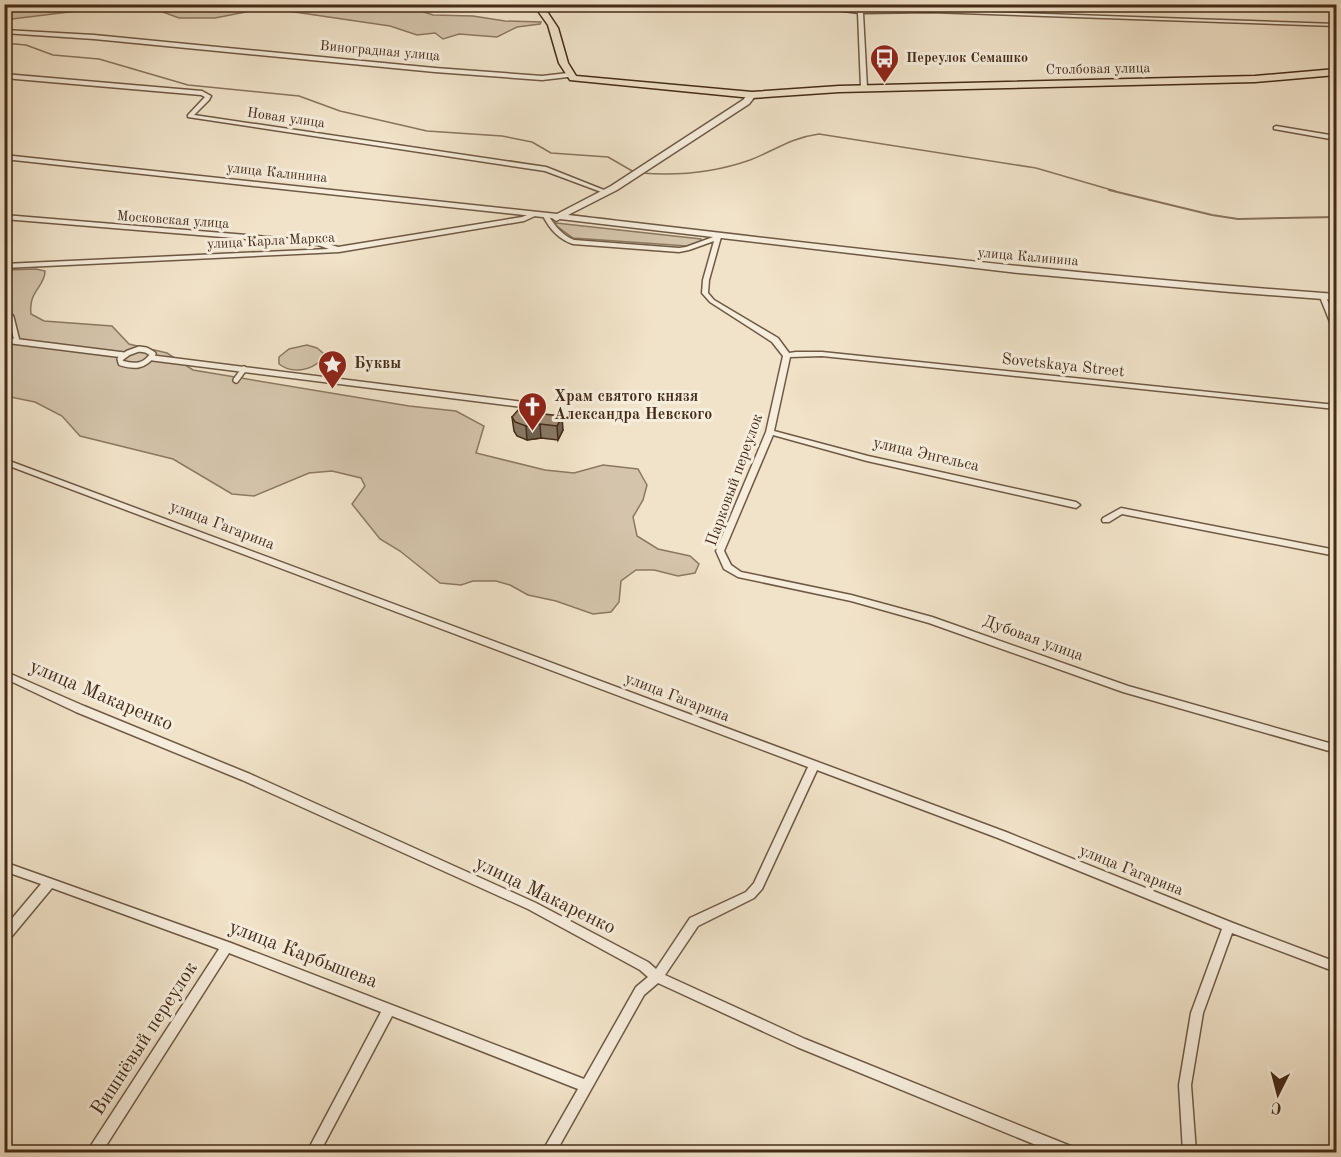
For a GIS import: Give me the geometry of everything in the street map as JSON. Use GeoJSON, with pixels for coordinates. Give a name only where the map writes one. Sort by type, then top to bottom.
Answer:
{"type":"FeatureCollection","features":[{"type":"Feature","properties":{"kind":"main road"},"geometry":{"type":"LineString","coordinates":[[537,4],[553,26],[568,75]]}},
{"type":"Feature","properties":{"kind":"main road","name":"Столбовая улица"},"geometry":{"type":"LineString","coordinates":[[752,95],[801,90],[1255,79],[1336,72]]}},
{"type":"Feature","properties":{"kind":"main road","name":"Виноградная улица"},"geometry":{"type":"LineString","coordinates":[[568,75],[597,82],[752,95]]}},
{"type":"Feature","properties":{"kind":"street"},"geometry":{"type":"LineString","coordinates":[[743,4],[830,8],[860,12],[931,11],[1336,25]]}},
{"type":"Feature","properties":{"kind":"street"},"geometry":{"type":"LineString","coordinates":[[860,12],[864,88]]}},
{"type":"Feature","properties":{"kind":"street","name":"Виноградная улица"},"geometry":{"type":"LineString","coordinates":[[4,31],[94,37],[207,50],[435,70],[551,78],[568,75]]}},
{"type":"Feature","properties":{"kind":"street","name":"Новая улица"},"geometry":{"type":"LineString","coordinates":[[4,76],[202,93],[208,96],[207,99],[190,116],[546,169],[606,192]]}},
{"type":"Feature","properties":{"kind":"street"},"geometry":{"type":"LineString","coordinates":[[551,217],[606,192],[746,102],[752,95]]}},
{"type":"Feature","properties":{"kind":"street"},"geometry":{"type":"LineString","coordinates":[[1276,128],[1336,138]]}},
{"type":"Feature","properties":{"kind":"street","name":"улица Калинина"},"geometry":{"type":"LineString","coordinates":[[4,157],[534,214],[984,266],[1336,297]]}},
{"type":"Feature","properties":{"kind":"street","name":"улица Карла Маркса"},"geometry":{"type":"LineString","coordinates":[[4,266],[339,250],[524,219],[534,214]]}},
{"type":"Feature","properties":{"kind":"street","name":"Московская улица"},"geometry":{"type":"LineString","coordinates":[[4,217],[319,243],[339,250]]}},
{"type":"Feature","properties":{"kind":"street","name":"улица Калинина"},"geometry":{"type":"LineString","coordinates":[[551,217],[551,225],[566,240],[573,242],[679,250],[718,237]]}},
{"type":"Feature","properties":{"kind":"street"},"geometry":{"type":"LineString","coordinates":[[718,237],[706,280],[705,293],[711,301],[775,340],[788,356]]}},
{"type":"Feature","properties":{"kind":"street"},"geometry":{"type":"LineString","coordinates":[[1323,297],[1336,327]]}},
{"type":"Feature","properties":{"kind":"street"},"geometry":{"type":"LineString","coordinates":[[4,315],[10,317],[17,341]]}},
{"type":"Feature","properties":{"kind":"street"},"geometry":{"type":"LineString","coordinates":[[4,340],[124,354],[146,349],[153,354],[153,358]]}},
{"type":"Feature","properties":{"kind":"street"},"geometry":{"type":"LineString","coordinates":[[124,354],[120,359],[121,363],[133,367],[153,358],[290,372],[519,404]]}},
{"type":"Feature","properties":{"kind":"street","name":"Sovetskaya Street"},"geometry":{"type":"LineString","coordinates":[[788,356],[822,354],[1336,407]]}},
{"type":"Feature","properties":{"kind":"street","name":"Парковый переулок"},"geometry":{"type":"LineString","coordinates":[[722,560],[720,551],[770,432],[788,356]]}},
{"type":"Feature","properties":{"kind":"street"},"geometry":{"type":"LineString","coordinates":[[236,380],[244,369]]}},
{"type":"Feature","properties":{"kind":"street","name":"улица Энгельса"},"geometry":{"type":"LineString","coordinates":[[770,432],[867,458],[1076,505]]}},
{"type":"Feature","properties":{"kind":"street","name":"улица Гагарина"},"geometry":{"type":"LineString","coordinates":[[4,461],[1002,835],[1228,927],[1336,967]]}},
{"type":"Feature","properties":{"kind":"street"},"geometry":{"type":"LineString","coordinates":[[1106,520],[1121,512],[1336,553]]}},
{"type":"Feature","properties":{"kind":"street","name":"Дубовая улица"},"geometry":{"type":"LineString","coordinates":[[722,560],[727,567],[738,574],[851,598],[932,620],[1126,689],[1336,749]]}},
{"type":"Feature","properties":{"kind":"street","name":"улица Макаренко"},"geometry":{"type":"LineString","coordinates":[[4,674],[80,709],[246,777],[532,906],[644,966],[657,977],[801,1043],[1068,1152]]}},
{"type":"Feature","properties":{"kind":"street"},"geometry":{"type":"LineString","coordinates":[[549,1152],[640,991],[657,977],[694,922],[750,895],[758,886],[814,766]]}},
{"type":"Feature","properties":{"kind":"street","name":"улица Карбышева"},"geometry":{"type":"LineString","coordinates":[[4,866],[227,947],[587,1086]]}},
{"type":"Feature","properties":{"kind":"street"},"geometry":{"type":"LineString","coordinates":[[4,938],[50,882]]}},
{"type":"Feature","properties":{"kind":"street"},"geometry":{"type":"LineString","coordinates":[[1190,1152],[1185,1085],[1195,1023],[1228,927]]}},
{"type":"Feature","properties":{"kind":"street","name":"Вишнёвый переулок"},"geometry":{"type":"LineString","coordinates":[[95,1152],[227,947]]}},
{"type":"Feature","properties":{"kind":"street"},"geometry":{"type":"LineString","coordinates":[[313,1152],[390,1010]]}},
{"type":"Feature","properties":{"kind":"shaded area"},"geometry":{"type":"Polygon","coordinates":[[[5,4],[400,4],[433,15],[541,22],[517,27],[497,37],[459,34],[443,39],[435,33],[417,35],[390,26],[274,9],[215,18],[179,18],[152,8],[118,6],[12,19],[5,18],[5,4]]]}},
{"type":"Feature","properties":{"kind":"shaded area"},"geometry":{"type":"Polygon","coordinates":[[[554,224],[701,239],[701,242],[687,246],[573,238],[554,224]]]}},
{"type":"Feature","properties":{"kind":"shaded area"},"geometry":{"type":"Polygon","coordinates":[[[5,270],[45,271],[32,300],[31,314],[44,321],[112,326],[129,344],[167,353],[193,370],[409,406],[456,411],[484,426],[476,453],[545,470],[574,473],[603,465],[638,469],[647,485],[643,500],[633,517],[637,536],[658,549],[690,556],[699,564],[695,573],[678,576],[654,570],[636,570],[621,581],[619,602],[611,612],[593,614],[556,601],[528,595],[510,585],[496,581],[473,581],[461,585],[440,583],[400,551],[380,539],[352,504],[365,486],[361,478],[332,471],[309,473],[254,496],[232,494],[173,459],[80,436],[62,416],[35,402],[5,396],[5,270]]]}},
{"type":"Feature","properties":{"kind":"shaded area"},"geometry":{"type":"Polygon","coordinates":[[[307,345],[323,353],[318,363],[301,370],[290,369],[279,364],[279,357],[289,349],[307,345]]]}},
{"type":"Feature","properties":{"kind":"building"},"geometry":{"type":"Polygon","coordinates":[[[519,409],[536,409],[543,414],[562,416],[557,426],[540,424],[526,426],[515,422],[512,417],[519,409]]]}},
{"type":"Feature","properties":{"kind":"waterway"},"geometry":{"type":"LineString","coordinates":[[4,43],[26,45],[53,55],[99,59],[188,85],[299,96],[340,111],[427,131],[502,136],[532,142],[551,153],[608,157],[634,172]]}},
{"type":"Feature","properties":{"kind":"waterway"},"geometry":{"type":"LineString","coordinates":[[641,173],[668,174],[724,168],[750,160],[800,138],[819,134],[1036,168],[1115,191]]}},
{"type":"Feature","properties":{"kind":"waterway"},"geometry":{"type":"LineString","coordinates":[[1109,190],[1212,215],[1238,219],[1336,217]]}},
{"type":"Feature","properties":{"kind":"place","name":"Переулок Семашко"},"geometry":{"type":"Point","coordinates":[885,84]}},
{"type":"Feature","properties":{"kind":"place","name":"Буквы"},"geometry":{"type":"Point","coordinates":[333,390]}},
{"type":"Feature","properties":{"kind":"place","name":"Храм святого князя Александра Невского"},"geometry":{"type":"Point","coordinates":[533,432]}}]}
